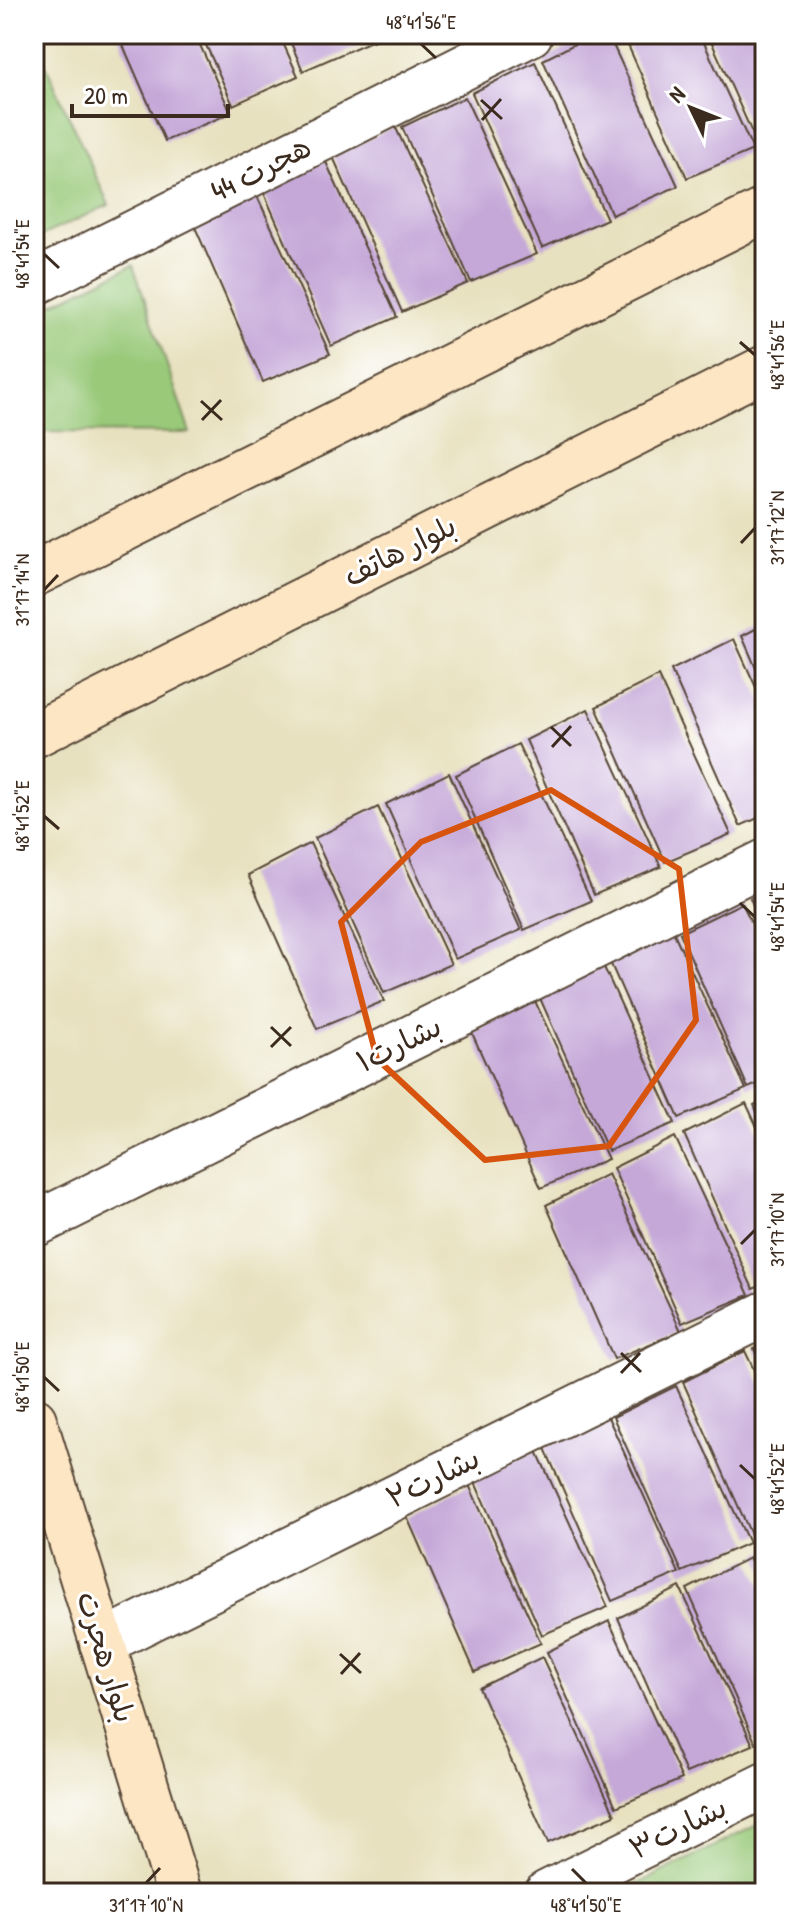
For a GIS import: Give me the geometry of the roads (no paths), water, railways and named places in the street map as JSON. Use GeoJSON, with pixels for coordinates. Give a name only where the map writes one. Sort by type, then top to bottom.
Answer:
{"type":"FeatureCollection","features":[{"type":"Feature","properties":{"kind":"main road"},"geometry":{"type":"LineString","coordinates":[[34,574],[765,210]]}},
{"type":"Feature","properties":{"kind":"main road","name":"بلوار هاتف"},"geometry":{"type":"LineString","coordinates":[[34,735],[765,368]]}},
{"type":"Feature","properties":{"kind":"main road","name":"بلوار هجرت"},"geometry":{"type":"LineString","coordinates":[[34,1420],[179,1893]]}},
{"type":"Feature","properties":{"kind":"street","name":"هجرت 44"},"geometry":{"type":"LineString","coordinates":[[34,283],[530,34]]}},
{"type":"Feature","properties":{"kind":"street","name":"بشارت۱"},"geometry":{"type":"LineString","coordinates":[[34,1225],[765,862]]}},
{"type":"Feature","properties":{"kind":"street","name":"بشارت۲"},"geometry":{"type":"LineString","coordinates":[[102,1643],[765,1314]]}},
{"type":"Feature","properties":{"kind":"street","name":"بشارت۳"},"geometry":{"type":"LineString","coordinates":[[547,1893],[765,1785]]}}]}
